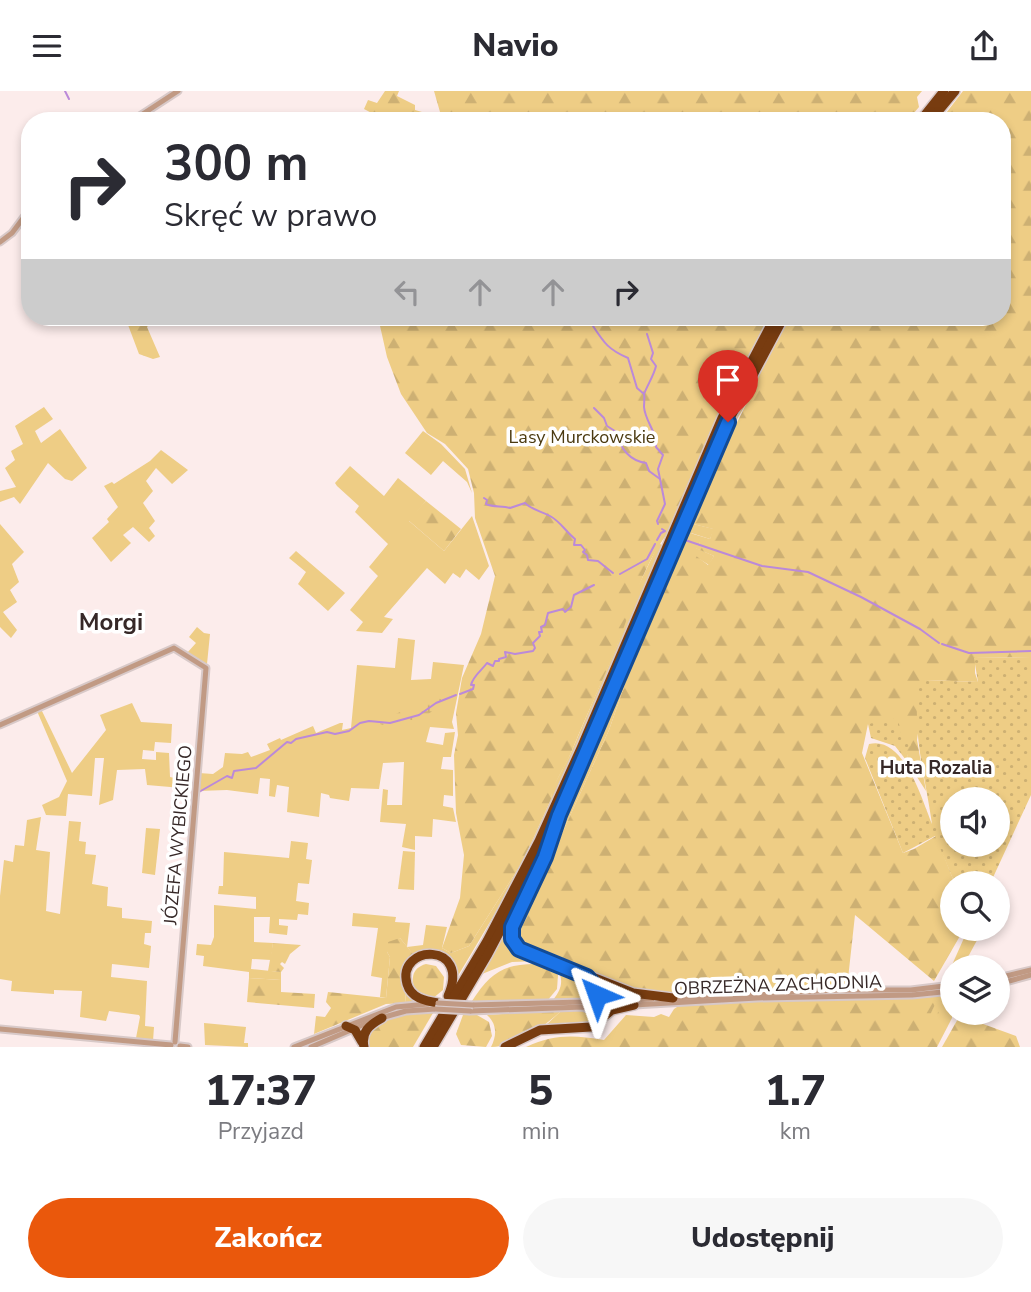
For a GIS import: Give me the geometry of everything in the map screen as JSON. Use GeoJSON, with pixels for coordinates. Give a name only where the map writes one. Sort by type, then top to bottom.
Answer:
{"type":"FeatureCollection","features":[{"type":"Feature","properties":{"kind":"highway"},"geometry":{"type":"LineString","coordinates":[[927,112],[944,91]]}},
{"type":"Feature","properties":{"kind":"highway"},"geometry":{"type":"LineString","coordinates":[[938,112],[955,91]]}},
{"type":"Feature","properties":{"kind":"highway"},"geometry":{"type":"LineString","coordinates":[[424,1047],[520,879],[581,748],[722,418],[770,326]]}},
{"type":"Feature","properties":{"kind":"highway"},"geometry":{"type":"LineString","coordinates":[[433,1047],[504,926],[559,815],[728,422],[779,326]]}},
{"type":"Feature","properties":{"kind":"highway"},"geometry":{"type":"LineString","coordinates":[[559,815],[545,857],[512,927],[511,935],[516,946],[633,993],[673,997]]}},
{"type":"Feature","properties":{"kind":"highway"},"geometry":{"type":"LineString","coordinates":[[417,1047],[520,879]]}},
{"type":"Feature","properties":{"kind":"highway"},"geometry":{"type":"LineString","coordinates":[[436,1006],[420,999],[408,988],[407,970],[415,959],[431,953],[446,959],[452,967],[454,978],[449,996]]}},
{"type":"Feature","properties":{"kind":"highway"},"geometry":{"type":"LineString","coordinates":[[577,971],[591,980],[597,998]]}},
{"type":"Feature","properties":{"kind":"highway"},"geometry":{"type":"LineString","coordinates":[[505,1047],[540,1030],[585,1028],[595,1024],[612,1010],[634,1005]]}},
{"type":"Feature","properties":{"kind":"highway"},"geometry":{"type":"LineString","coordinates":[[585,1028],[601,1010]]}},
{"type":"Feature","properties":{"kind":"highway"},"geometry":{"type":"LineString","coordinates":[[364,1047],[365,1031],[372,1023],[382,1018]]}},
{"type":"Feature","properties":{"kind":"highway"},"geometry":{"type":"LineString","coordinates":[[350,1028],[364,1047]]}},
{"type":"Feature","properties":{"kind":"street"},"geometry":{"type":"LineString","coordinates":[[146,112],[178,91]]}},
{"type":"Feature","properties":{"kind":"street"},"geometry":{"type":"LineString","coordinates":[[0,242],[12,233],[21,221]]}},
{"type":"Feature","properties":{"kind":"street","name":"JÓZEFA WYBICKIEGO"},"geometry":{"type":"LineString","coordinates":[[0,725],[174,648],[206,668],[175,1045]]}},
{"type":"Feature","properties":{"kind":"street"},"geometry":{"type":"LineString","coordinates":[[1010,976],[1031,973]]}},
{"type":"Feature","properties":{"kind":"street"},"geometry":{"type":"LineString","coordinates":[[1010,980],[1031,973]]}},
{"type":"Feature","properties":{"kind":"street","name":"OBRZEŻNA ZACHODNIA"},"geometry":{"type":"LineString","coordinates":[[601,1010],[634,1005],[927,991],[940,988]]}},
{"type":"Feature","properties":{"kind":"street","name":"OBRZEŻNA ZACHODNIA"},"geometry":{"type":"LineString","coordinates":[[471,1008],[582,1002],[597,998],[940,991]]}},
{"type":"Feature","properties":{"kind":"street"},"geometry":{"type":"LineString","coordinates":[[597,998],[601,1010],[587,1008],[597,998]]}},
{"type":"Feature","properties":{"kind":"street","name":"OBRZEŻNA ZACHODNIA"},"geometry":{"type":"LineString","coordinates":[[295,1047],[382,1018],[436,1006]]}},
{"type":"Feature","properties":{"kind":"street","name":"OBRZEŻNA ZACHODNIA"},"geometry":{"type":"LineString","coordinates":[[311,1047],[396,1007],[587,1008]]}},
{"type":"Feature","properties":{"kind":"street"},"geometry":{"type":"LineString","coordinates":[[0,1029],[188,1047]]}},
{"type":"Feature","properties":{"kind":"green space"},"geometry":{"type":"Polygon","coordinates":[[[385,91],[399,91],[397,96],[415,105],[415,110],[422,112],[370,112],[364,109],[368,100],[377,103],[385,91]]]}},
{"type":"Feature","properties":{"kind":"green space"},"geometry":{"type":"Polygon","coordinates":[[[434,91],[922,91],[917,97],[919,107],[915,112],[440,112],[434,91]]]}},
{"type":"Feature","properties":{"kind":"green space"},"geometry":{"type":"Polygon","coordinates":[[[963,91],[1031,91],[1031,657],[975,658],[978,682],[926,680],[917,740],[926,791],[906,760],[908,757],[902,741],[868,724],[862,753],[903,853],[936,836],[940,857],[944,857],[950,871],[940,871],[940,941],[957,941],[949,955],[940,955],[940,971],[934,981],[855,915],[847,988],[695,994],[639,992],[518,945],[514,926],[542,869],[549,862],[609,730],[627,678],[677,562],[691,552],[708,565],[714,556],[695,548],[700,543],[689,537],[690,533],[710,539],[713,529],[693,524],[739,418],[791,326],[1011,326],[1011,112],[947,112],[963,91]]]}},
{"type":"Feature","properties":{"kind":"green space"},"geometry":{"type":"Polygon","coordinates":[[[128,326],[148,326],[160,357],[153,359],[139,354],[128,326]]]}},
{"type":"Feature","properties":{"kind":"green space","name":"Lasy Murckowskie"},"geometry":{"type":"Polygon","coordinates":[[[380,326],[767,326],[674,525],[647,568],[617,646],[523,861],[469,946],[451,953],[442,948],[460,898],[464,855],[456,813],[456,713],[462,678],[481,634],[495,576],[475,518],[474,493],[468,469],[445,444],[427,433],[401,394],[387,357],[380,326]]]}},
{"type":"Feature","properties":{"kind":"green space"},"geometry":{"type":"Polygon","coordinates":[[[782,326],[791,326],[736,421],[693,524],[714,529],[710,539],[691,533],[700,543],[696,548],[714,556],[709,565],[696,557],[677,562],[627,678],[609,730],[549,862],[552,845],[729,428],[782,326]]]}},
{"type":"Feature","properties":{"kind":"green space"},"geometry":{"type":"Polygon","coordinates":[[[44,407],[53,419],[35,431],[41,443],[60,429],[87,468],[72,481],[65,479],[48,463],[20,504],[14,497],[0,502],[0,491],[16,487],[5,468],[15,460],[11,451],[23,444],[15,426],[44,407]]]}},
{"type":"Feature","properties":{"kind":"green space"},"geometry":{"type":"Polygon","coordinates":[[[423,431],[441,444],[465,469],[472,493],[467,482],[443,461],[431,475],[405,453],[423,431]]]}},
{"type":"Feature","properties":{"kind":"green space"},"geometry":{"type":"Polygon","coordinates":[[[161,450],[188,470],[172,484],[156,468],[146,481],[153,491],[143,503],[155,521],[149,528],[155,536],[149,542],[133,527],[123,535],[131,543],[111,562],[92,538],[109,522],[107,519],[118,507],[104,486],[112,482],[114,484],[150,461],[161,450]]]}},
{"type":"Feature","properties":{"kind":"green space"},"geometry":{"type":"Polygon","coordinates":[[[350,466],[384,496],[398,478],[426,501],[409,521],[444,551],[472,516],[489,566],[479,580],[466,569],[460,578],[453,573],[445,584],[427,568],[384,617],[393,619],[382,633],[356,631],[363,622],[350,610],[378,576],[369,567],[388,544],[355,512],[359,506],[335,483],[350,466]]]}},
{"type":"Feature","properties":{"kind":"green space"},"geometry":{"type":"Polygon","coordinates":[[[426,501],[461,529],[444,551],[408,520],[426,501]]]}},
{"type":"Feature","properties":{"kind":"green space"},"geometry":{"type":"Polygon","coordinates":[[[0,524],[24,552],[12,564],[19,582],[10,590],[17,602],[3,612],[17,630],[11,638],[0,627],[0,524]]]}},
{"type":"Feature","properties":{"kind":"green space"},"geometry":{"type":"Polygon","coordinates":[[[659,543],[663,546],[555,800],[519,872],[456,979],[455,968],[426,952],[405,972],[418,1001],[406,1003],[404,971],[412,953],[407,947],[423,945],[426,925],[447,927],[442,948],[451,953],[469,946],[523,861],[551,799],[552,789],[570,755],[617,645],[631,601],[659,543]]]}},
{"type":"Feature","properties":{"kind":"green space"},"geometry":{"type":"Polygon","coordinates":[[[296,551],[345,593],[328,611],[298,584],[306,572],[289,558],[296,551]]]}},
{"type":"Feature","properties":{"kind":"green space"},"geometry":{"type":"Polygon","coordinates":[[[197,627],[210,634],[205,665],[187,653],[196,643],[189,637],[197,627]]]}},
{"type":"Feature","properties":{"kind":"green space"},"geometry":{"type":"Polygon","coordinates":[[[398,638],[415,640],[411,680],[431,679],[433,662],[464,665],[452,722],[454,729],[430,727],[426,742],[443,745],[445,733],[455,732],[451,757],[443,757],[441,769],[453,770],[453,796],[444,795],[443,806],[453,808],[456,822],[433,819],[432,837],[415,836],[415,850],[402,847],[406,824],[380,822],[383,789],[388,790],[387,805],[402,805],[404,762],[383,763],[379,789],[351,788],[349,801],[330,798],[329,795],[321,793],[319,817],[287,812],[289,787],[277,785],[275,797],[269,796],[270,779],[260,778],[258,794],[227,790],[198,791],[199,773],[213,774],[223,767],[225,753],[248,752],[251,757],[270,750],[267,744],[313,726],[316,733],[340,723],[343,723],[342,730],[351,728],[357,665],[395,668],[398,638]]]}},
{"type":"Feature","properties":{"kind":"green space"},"geometry":{"type":"Polygon","coordinates":[[[1031,657],[1031,795],[1010,841],[1010,787],[940,787],[940,848],[935,836],[903,853],[865,758],[869,744],[881,744],[892,749],[902,759],[917,786],[932,824],[918,740],[918,687],[926,680],[978,682],[974,658],[1031,657]]]}},
{"type":"Feature","properties":{"kind":"green space"},"geometry":{"type":"Polygon","coordinates":[[[438,698],[441,703],[422,720],[407,720],[390,727],[380,724],[400,712],[401,715],[422,709],[422,704],[431,703],[438,698]]]}},
{"type":"Feature","properties":{"kind":"green space"},"geometry":{"type":"Polygon","coordinates":[[[132,703],[141,722],[172,724],[171,743],[155,742],[154,751],[143,750],[142,759],[156,760],[156,752],[169,753],[170,777],[183,780],[182,788],[147,785],[145,769],[117,770],[113,800],[99,805],[104,758],[95,758],[92,796],[68,794],[66,816],[46,815],[42,805],[59,797],[67,781],[37,711],[41,709],[72,773],[106,730],[100,715],[132,703]]]}},
{"type":"Feature","properties":{"kind":"green space"},"geometry":{"type":"Polygon","coordinates":[[[898,718],[902,740],[906,737],[911,745],[906,749],[906,760],[895,746],[871,738],[868,724],[898,718]]]}},
{"type":"Feature","properties":{"kind":"green space"},"geometry":{"type":"Polygon","coordinates":[[[41,817],[36,850],[50,852],[46,911],[60,914],[69,821],[81,822],[79,841],[86,842],[85,854],[96,855],[92,884],[108,887],[107,906],[122,908],[122,918],[152,921],[151,933],[145,933],[144,944],[151,946],[149,968],[112,964],[111,977],[147,981],[145,1026],[154,1027],[153,1041],[136,1038],[139,1015],[109,1011],[106,1021],[80,1017],[82,991],[54,990],[54,994],[11,991],[12,981],[0,979],[0,896],[4,860],[13,862],[15,845],[24,846],[27,820],[41,817]]]}},
{"type":"Feature","properties":{"kind":"green space"},"geometry":{"type":"Polygon","coordinates":[[[146,828],[160,829],[155,875],[142,873],[146,828]]]}},
{"type":"Feature","properties":{"kind":"green space"},"geometry":{"type":"Polygon","coordinates":[[[291,841],[308,843],[306,859],[312,860],[309,884],[298,883],[296,901],[309,903],[308,915],[298,914],[297,920],[279,919],[279,925],[288,926],[287,935],[269,933],[270,917],[254,917],[254,942],[273,943],[271,960],[252,959],[251,969],[281,972],[281,980],[249,978],[249,972],[203,966],[204,956],[196,955],[197,944],[211,945],[214,937],[214,905],[256,909],[256,897],[218,894],[219,886],[223,886],[224,852],[289,858],[291,841]]]}},
{"type":"Feature","properties":{"kind":"green space"},"geometry":{"type":"Polygon","coordinates":[[[403,851],[415,852],[414,890],[398,889],[403,851]]]}},
{"type":"Feature","properties":{"kind":"green space"},"geometry":{"type":"Polygon","coordinates":[[[544,857],[529,889],[538,961],[512,962],[482,974],[465,1000],[544,857]]]}},
{"type":"Feature","properties":{"kind":"green space"},"geometry":{"type":"Polygon","coordinates":[[[944,857],[1002,857],[996,871],[950,871],[944,857]]]}},
{"type":"Feature","properties":{"kind":"green space"},"geometry":{"type":"Polygon","coordinates":[[[353,913],[396,917],[395,922],[410,923],[407,947],[400,938],[387,952],[390,957],[386,998],[380,997],[382,978],[371,976],[378,928],[352,926],[353,913]]]}},
{"type":"Feature","properties":{"kind":"green space"},"geometry":{"type":"Polygon","coordinates":[[[400,938],[413,954],[403,971],[406,1003],[386,1004],[314,1034],[316,1016],[325,1017],[331,1008],[326,1002],[328,992],[386,998],[390,957],[387,952],[388,942],[400,938]]]}},
{"type":"Feature","properties":{"kind":"green space"},"geometry":{"type":"Polygon","coordinates":[[[963,941],[977,941],[969,955],[956,955],[963,941]]]}},
{"type":"Feature","properties":{"kind":"green space"},"geometry":{"type":"Polygon","coordinates":[[[273,943],[301,945],[290,954],[285,964],[280,964],[284,968],[281,972],[268,971],[273,943]]]}},
{"type":"Feature","properties":{"kind":"green space"},"geometry":{"type":"Polygon","coordinates":[[[426,964],[436,966],[444,977],[443,990],[432,999],[417,993],[413,984],[413,975],[426,964]]]}},
{"type":"Feature","properties":{"kind":"green space"},"geometry":{"type":"Polygon","coordinates":[[[539,964],[553,969],[558,975],[557,989],[547,1001],[472,1001],[485,983],[499,972],[516,965],[539,964]]]}},
{"type":"Feature","properties":{"kind":"green space"},"geometry":{"type":"Polygon","coordinates":[[[555,967],[587,979],[592,993],[583,999],[552,1001],[561,984],[555,967]]]}},
{"type":"Feature","properties":{"kind":"green space"},"geometry":{"type":"Polygon","coordinates":[[[249,978],[281,980],[281,992],[315,994],[314,1008],[247,1002],[249,978]]]}},
{"type":"Feature","properties":{"kind":"green space"},"geometry":{"type":"Polygon","coordinates":[[[940,992],[940,1016],[925,1047],[911,1047],[940,992]]]}},
{"type":"Feature","properties":{"kind":"green space"},"geometry":{"type":"Polygon","coordinates":[[[939,996],[915,1047],[526,1047],[564,1037],[604,1040],[626,1015],[654,1017],[661,1014],[669,1017],[680,1005],[939,996]]]}},
{"type":"Feature","properties":{"kind":"green space"},"geometry":{"type":"Polygon","coordinates":[[[940,1008],[940,1025],[948,1025],[937,1047],[922,1047],[940,1008]]]}},
{"type":"Feature","properties":{"kind":"green space"},"geometry":{"type":"Polygon","coordinates":[[[583,1009],[594,1015],[588,1023],[544,1027],[562,1010],[583,1009]]]}},
{"type":"Feature","properties":{"kind":"green space"},"geometry":{"type":"Polygon","coordinates":[[[562,1010],[520,1040],[491,1047],[495,1030],[487,1015],[562,1010]]]}},
{"type":"Feature","properties":{"kind":"green space"},"geometry":{"type":"Polygon","coordinates":[[[410,1013],[433,1013],[413,1047],[367,1047],[365,1039],[375,1025],[410,1013]]]}},
{"type":"Feature","properties":{"kind":"green space"},"geometry":{"type":"Polygon","coordinates":[[[463,1015],[477,1015],[489,1022],[492,1036],[486,1047],[461,1045],[456,1034],[463,1015]]]}},
{"type":"Feature","properties":{"kind":"green space"},"geometry":{"type":"Polygon","coordinates":[[[204,1023],[246,1027],[244,1043],[248,1043],[248,1047],[205,1045],[204,1023]]]}},
{"type":"Feature","properties":{"kind":"green space"},"geometry":{"type":"Polygon","coordinates":[[[954,1025],[986,1025],[1016,1036],[1020,1047],[942,1047],[954,1025]]]}},
{"type":"Feature","properties":{"kind":"waterway"},"geometry":{"type":"LineString","coordinates":[[65,91],[69,99]]}},
{"type":"Feature","properties":{"kind":"waterway"},"geometry":{"type":"LineString","coordinates":[[593,326],[608,345],[628,358],[637,388],[644,394],[645,412],[656,447],[663,455],[658,469],[660,479]]}},
{"type":"Feature","properties":{"kind":"waterway"},"geometry":{"type":"LineString","coordinates":[[644,394],[656,366],[651,359],[653,353],[647,334]]}},
{"type":"Feature","properties":{"kind":"waterway"},"geometry":{"type":"LineString","coordinates":[[594,408],[604,418],[607,426],[618,433],[627,453],[635,460],[646,463],[649,471],[660,479],[665,504],[658,524]]}},
{"type":"Feature","properties":{"kind":"waterway"},"geometry":{"type":"LineString","coordinates":[[484,498],[487,500],[486,504],[492,506],[510,508],[525,503],[550,516],[575,539],[574,545],[581,545],[588,560],[598,561],[613,573]]}},
{"type":"Feature","properties":{"kind":"waterway"},"geometry":{"type":"LineString","coordinates":[[657,540],[665,531],[662,529]]}},
{"type":"Feature","properties":{"kind":"waterway"},"geometry":{"type":"LineString","coordinates":[[685,540],[762,566],[808,572],[861,597],[920,629],[939,643]]}},
{"type":"Feature","properties":{"kind":"waterway"},"geometry":{"type":"LineString","coordinates":[[620,574],[647,559],[655,544]]}},
{"type":"Feature","properties":{"kind":"waterway"},"geometry":{"type":"LineString","coordinates":[[460,694],[473,689],[474,685],[471,685],[478,673],[487,663],[493,666],[495,661],[506,657],[505,652],[515,654],[533,651],[533,643],[540,636],[539,632],[542,632],[541,627],[545,625],[548,613],[563,609],[565,612],[571,607],[574,595],[594,585]]}},
{"type":"Feature","properties":{"kind":"waterway"},"geometry":{"type":"LineString","coordinates":[[942,644],[969,653],[1031,651]]}},
{"type":"Feature","properties":{"kind":"waterway"},"geometry":{"type":"LineString","coordinates":[[199,792],[227,776],[232,778],[234,771],[256,768],[287,742],[327,732],[335,734],[349,731],[360,723],[369,721],[390,723],[419,715],[436,703],[456,695]]}},
{"type":"Feature","properties":{"kind":"district","name":"Morgi"},"geometry":{"type":"Point","coordinates":[111,622]}},
{"type":"Feature","properties":{"kind":"district","name":"Huta Rozalia"},"geometry":{"type":"Point","coordinates":[936,768]}},
{"type":"Feature","properties":{"kind":"route"},"geometry":{"type":"LineString","coordinates":[[597,995],[591,980],[577,971],[519,949],[512,939],[512,927],[551,844],[559,815],[728,422]]}}]}
